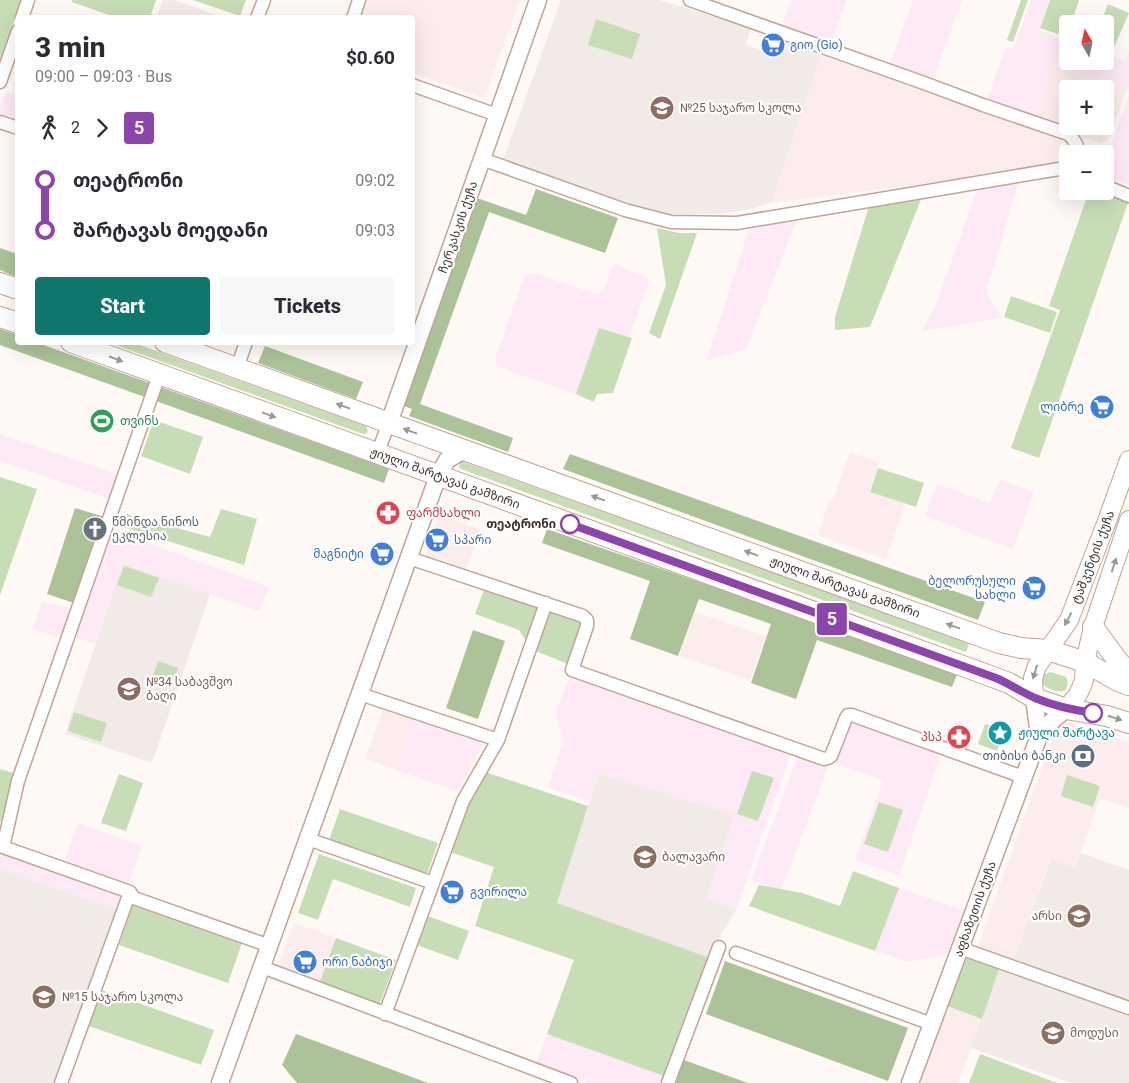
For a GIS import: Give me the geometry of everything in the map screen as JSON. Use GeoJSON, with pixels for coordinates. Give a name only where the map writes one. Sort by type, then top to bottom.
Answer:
{"type":"FeatureCollection","features":[{"type":"Feature","properties":{"kind":"main road"},"geometry":{"type":"LineString","coordinates":[[0,283],[15,288]]}},
{"type":"Feature","properties":{"kind":"main road"},"geometry":{"type":"LineString","coordinates":[[0,317],[15,322]]}},
{"type":"Feature","properties":{"kind":"main road","name":"ჟიული შარტავას გამზირი"},"geometry":{"type":"LineString","coordinates":[[79,345],[1009,683],[1034,698],[1066,709],[1107,716],[1129,723]]}},
{"type":"Feature","properties":{"kind":"main road","name":"ჟიული შარტავას გამზირი"},"geometry":{"type":"LineString","coordinates":[[173,345],[999,643],[1021,648],[1048,650],[1085,662],[1118,681],[1129,685]]}},
{"type":"Feature","properties":{"kind":"main road","name":"ტაშკენტის ქუჩა"},"geometry":{"type":"LineString","coordinates":[[1048,650],[1069,620],[1129,460]]}},
{"type":"Feature","properties":{"kind":"main road","name":"ტაშკენტის ქუჩა"},"geometry":{"type":"LineString","coordinates":[[1085,662],[1093,627],[1129,520]]}},
{"type":"Feature","properties":{"kind":"main road"},"geometry":{"type":"LineString","coordinates":[[1093,627],[1129,674]]}},
{"type":"Feature","properties":{"kind":"main road"},"geometry":{"type":"LineString","coordinates":[[1034,698],[1033,678],[1036,666],[1048,650]]}},
{"type":"Feature","properties":{"kind":"main road"},"geometry":{"type":"LineString","coordinates":[[1066,709],[1078,696],[1084,680],[1085,662]]}},
{"type":"Feature","properties":{"kind":"street"},"geometry":{"type":"LineString","coordinates":[[23,15],[28,0]]}},
{"type":"Feature","properties":{"kind":"street"},"geometry":{"type":"LineString","coordinates":[[258,15],[264,0]]}},
{"type":"Feature","properties":{"kind":"street"},"geometry":{"type":"LineString","coordinates":[[354,15],[360,0]]}},
{"type":"Feature","properties":{"kind":"street","name":"ჩერკასკის ქუჩა"},"geometry":{"type":"LineString","coordinates":[[378,454],[538,0]]}},
{"type":"Feature","properties":{"kind":"street"},"geometry":{"type":"LineString","coordinates":[[690,0],[1068,134],[1076,145]]}},
{"type":"Feature","properties":{"kind":"street"},"geometry":{"type":"LineString","coordinates":[[0,82],[15,40]]}},
{"type":"Feature","properties":{"kind":"street"},"geometry":{"type":"LineString","coordinates":[[415,86],[497,115]]}},
{"type":"Feature","properties":{"kind":"street"},"geometry":{"type":"LineString","coordinates":[[0,122],[15,127]]}},
{"type":"Feature","properties":{"kind":"street"},"geometry":{"type":"LineString","coordinates":[[482,159],[625,210],[671,222],[737,223],[1059,169]]}},
{"type":"Feature","properties":{"kind":"street"},"geometry":{"type":"LineString","coordinates":[[1114,190],[1129,196]]}},
{"type":"Feature","properties":{"kind":"street"},"geometry":{"type":"LineString","coordinates":[[237,368],[245,345]]}},
{"type":"Feature","properties":{"kind":"street"},"geometry":{"type":"LineString","coordinates":[[159,375],[18,781],[2,846],[130,892],[134,898],[270,946]]}},
{"type":"Feature","properties":{"kind":"street"},"geometry":{"type":"LineString","coordinates":[[431,438],[440,457],[438,476]]}},
{"type":"Feature","properties":{"kind":"street"},"geometry":{"type":"LineString","coordinates":[[220,1083],[438,476],[447,460],[464,450]]}},
{"type":"Feature","properties":{"kind":"street"},"geometry":{"type":"LineString","coordinates":[[409,558],[583,616],[587,620],[588,626],[572,670],[824,759],[831,756],[846,718],[848,715],[852,715],[1023,777]]}},
{"type":"Feature","properties":{"kind":"street"},"geometry":{"type":"LineString","coordinates":[[385,1014],[463,801],[498,740],[546,603]]}},
{"type":"Feature","properties":{"kind":"street"},"geometry":{"type":"LineString","coordinates":[[360,694],[498,740]]}},
{"type":"Feature","properties":{"kind":"street","name":"აფხაზეთის ქუჩა"},"geometry":{"type":"LineString","coordinates":[[1034,698],[1039,736]]}},
{"type":"Feature","properties":{"kind":"street","name":"აფხაზეთის ქუჩა"},"geometry":{"type":"LineString","coordinates":[[910,1083],[1039,736],[1066,709]]}},
{"type":"Feature","properties":{"kind":"street"},"geometry":{"type":"LineString","coordinates":[[308,839],[433,884]]}},
{"type":"Feature","properties":{"kind":"street"},"geometry":{"type":"LineString","coordinates":[[61,1083],[130,892]]}},
{"type":"Feature","properties":{"kind":"street"},"geometry":{"type":"LineString","coordinates":[[668,1083],[719,947]]}},
{"type":"Feature","properties":{"kind":"street"},"geometry":{"type":"LineString","coordinates":[[960,948],[1129,1008]]}},
{"type":"Feature","properties":{"kind":"street"},"geometry":{"type":"LineString","coordinates":[[736,954],[932,1024]]}},
{"type":"Feature","properties":{"kind":"street"},"geometry":{"type":"LineString","coordinates":[[262,967],[571,1083]]}},
{"type":"Feature","properties":{"kind":"shaded area"},"geometry":{"type":"Polygon","coordinates":[[[163,0],[174,0],[216,15],[157,15],[163,0]]]}},
{"type":"Feature","properties":{"kind":"shaded area"},"geometry":{"type":"Polygon","coordinates":[[[366,0],[520,0],[484,98],[415,74],[415,15],[361,15],[366,0]]]}},
{"type":"Feature","properties":{"kind":"shaded area","name":"№25 საჯარო სკოლა"},"geometry":{"type":"Polygon","coordinates":[[[561,0],[659,0],[751,28],[746,45],[776,55],[782,40],[821,56],[771,203],[751,209],[719,214],[666,214],[637,207],[503,160],[561,0]]]}},
{"type":"Feature","properties":{"kind":"shaded area"},"geometry":{"type":"Polygon","coordinates":[[[791,0],[846,0],[831,44],[782,26],[791,0]]]}},
{"type":"Feature","properties":{"kind":"shaded area"},"geometry":{"type":"Polygon","coordinates":[[[913,0],[962,0],[933,80],[889,65],[913,0]]]}},
{"type":"Feature","properties":{"kind":"shaded area"},"geometry":{"type":"Polygon","coordinates":[[[1031,0],[1049,0],[1039,30],[1059,38],[1059,66],[1054,64],[1035,119],[986,102],[1006,47],[1013,49],[1031,0]]]}},
{"type":"Feature","properties":{"kind":"shaded area"},"geometry":{"type":"Polygon","coordinates":[[[1129,51],[1129,90],[1114,85],[1114,80],[1100,80],[1071,70],[1114,70],[1114,57],[1125,61],[1129,51]]]}},
{"type":"Feature","properties":{"kind":"shaded area"},"geometry":{"type":"Polygon","coordinates":[[[821,56],[1050,131],[1063,137],[1059,145],[1054,167],[771,203],[821,56]]]}},
{"type":"Feature","properties":{"kind":"shaded area"},"geometry":{"type":"Polygon","coordinates":[[[1054,64],[1059,66],[1059,70],[1072,70],[1101,80],[1059,80],[1059,128],[1035,119],[1054,64]]]}},
{"type":"Feature","properties":{"kind":"shaded area"},"geometry":{"type":"Polygon","coordinates":[[[1114,85],[1127,89],[1114,123],[1114,85]]]}},
{"type":"Feature","properties":{"kind":"shaded area"},"geometry":{"type":"Polygon","coordinates":[[[6,92],[15,95],[15,122],[0,117],[0,108],[6,92]]]}},
{"type":"Feature","properties":{"kind":"shaded area"},"geometry":{"type":"Polygon","coordinates":[[[1129,96],[1129,185],[1114,180],[1114,145],[1111,145],[1129,96]]]}},
{"type":"Feature","properties":{"kind":"shaded area"},"geometry":{"type":"Polygon","coordinates":[[[1077,135],[1109,135],[1107,141],[1101,144],[1077,135]]]}},
{"type":"Feature","properties":{"kind":"shaded area"},"geometry":{"type":"Polygon","coordinates":[[[1019,182],[986,292],[1002,318],[921,331],[936,305],[977,190],[1019,182]]]}},
{"type":"Feature","properties":{"kind":"shaded area"},"geometry":{"type":"Polygon","coordinates":[[[798,217],[746,349],[707,360],[750,226],[798,217]]]}},
{"type":"Feature","properties":{"kind":"shaded area"},"geometry":{"type":"Polygon","coordinates":[[[614,264],[650,279],[629,337],[599,328],[576,394],[501,368],[496,363],[496,356],[524,277],[529,274],[537,274],[597,294],[604,290],[614,264]]]}},
{"type":"Feature","properties":{"kind":"shaded area"},"geometry":{"type":"Polygon","coordinates":[[[0,434],[118,474],[110,499],[0,461],[0,434]]]}},
{"type":"Feature","properties":{"kind":"shaded area"},"geometry":{"type":"Polygon","coordinates":[[[850,452],[879,463],[869,492],[905,504],[886,559],[818,535],[829,501],[833,501],[850,452]]]}},
{"type":"Feature","properties":{"kind":"shaded area"},"geometry":{"type":"Polygon","coordinates":[[[1000,480],[1034,492],[1013,549],[925,516],[937,484],[990,503],[1000,480]]]}},
{"type":"Feature","properties":{"kind":"shaded area"},"geometry":{"type":"Polygon","coordinates":[[[439,515],[481,530],[464,576],[423,561],[439,515]]]}},
{"type":"Feature","properties":{"kind":"shaded area"},"geometry":{"type":"Polygon","coordinates":[[[109,529],[269,587],[259,611],[123,564],[95,644],[74,637],[109,529]]]}},
{"type":"Feature","properties":{"kind":"shaded area","name":"№34 საბავშვო ბაღი"},"geometry":{"type":"Polygon","coordinates":[[[123,564],[210,594],[152,763],[65,734],[123,564]]]}},
{"type":"Feature","properties":{"kind":"shaded area"},"geometry":{"type":"Polygon","coordinates":[[[42,601],[77,610],[67,640],[33,629],[42,601]]]}},
{"type":"Feature","properties":{"kind":"shaded area"},"geometry":{"type":"Polygon","coordinates":[[[695,612],[766,636],[750,680],[679,656],[695,612]]]}},
{"type":"Feature","properties":{"kind":"shaded area"},"geometry":{"type":"Polygon","coordinates":[[[571,674],[791,754],[736,910],[706,898],[733,815],[599,775],[590,801],[548,788],[563,742],[556,710],[571,674]]]}},
{"type":"Feature","properties":{"kind":"shaded area"},"geometry":{"type":"Polygon","coordinates":[[[384,707],[413,717],[396,770],[365,759],[384,707]]]}},
{"type":"Feature","properties":{"kind":"shaded area"},"geometry":{"type":"Polygon","coordinates":[[[413,717],[485,741],[457,791],[396,770],[413,717]]]}},
{"type":"Feature","properties":{"kind":"shaded area"},"geometry":{"type":"Polygon","coordinates":[[[851,721],[942,752],[899,875],[855,860],[883,780],[836,764],[851,721]]]}},
{"type":"Feature","properties":{"kind":"shaded area"},"geometry":{"type":"Polygon","coordinates":[[[1066,721],[1129,743],[1129,808],[1100,798],[1075,868],[1050,859],[1013,962],[977,949],[1055,731],[1066,721]]]}},
{"type":"Feature","properties":{"kind":"shaded area"},"geometry":{"type":"Polygon","coordinates":[[[798,756],[828,767],[781,891],[751,880],[798,756]]]}},
{"type":"Feature","properties":{"kind":"shaded area","name":"ბალავარი"},"geometry":{"type":"Polygon","coordinates":[[[599,774],[734,815],[706,898],[736,910],[716,943],[710,958],[557,903],[599,774]]]}},
{"type":"Feature","properties":{"kind":"shaded area"},"geometry":{"type":"Polygon","coordinates":[[[78,823],[142,846],[119,910],[0,869],[0,850],[61,871],[78,823]]]}},
{"type":"Feature","properties":{"kind":"shaded area","name":"არსი"},"geometry":{"type":"Polygon","coordinates":[[[1081,853],[1129,870],[1129,1003],[1013,962],[1051,859],[1075,868],[1081,853]]]}},
{"type":"Feature","properties":{"kind":"shaded area","name":"№15 საჯარო სკოლა"},"geometry":{"type":"Polygon","coordinates":[[[0,869],[119,910],[56,1083],[0,1083],[0,869]]]}},
{"type":"Feature","properties":{"kind":"shaded area"},"geometry":{"type":"Polygon","coordinates":[[[899,888],[964,910],[947,954],[909,962],[875,951],[899,888]]]}},
{"type":"Feature","properties":{"kind":"shaded area"},"geometry":{"type":"Polygon","coordinates":[[[294,923],[336,938],[319,984],[277,969],[294,923]]]}},
{"type":"Feature","properties":{"kind":"shaded area","name":"მოდუსი"},"geometry":{"type":"Polygon","coordinates":[[[999,969],[1129,1015],[1129,1083],[1071,1083],[971,1048],[999,969]]]}},
{"type":"Feature","properties":{"kind":"shaded area"},"geometry":{"type":"Polygon","coordinates":[[[947,1006],[982,1019],[958,1083],[920,1083],[947,1006]]]}},
{"type":"Feature","properties":{"kind":"shaded area"},"geometry":{"type":"Polygon","coordinates":[[[547,1034],[667,1077],[657,1083],[588,1083],[536,1065],[547,1034]]]}},
{"type":"Feature","properties":{"kind":"green space"},"geometry":{"type":"Polygon","coordinates":[[[0,0],[22,0],[15,15],[0,60],[0,0]]]}},
{"type":"Feature","properties":{"kind":"green space"},"geometry":{"type":"Polygon","coordinates":[[[72,0],[156,0],[151,15],[109,15],[72,2],[72,0]]]}},
{"type":"Feature","properties":{"kind":"green space"},"geometry":{"type":"Polygon","coordinates":[[[193,0],[246,0],[240,15],[193,0]]]}},
{"type":"Feature","properties":{"kind":"green space"},"geometry":{"type":"Polygon","coordinates":[[[1021,0],[1028,0],[1013,42],[1007,40],[1021,0]]]}},
{"type":"Feature","properties":{"kind":"green space"},"geometry":{"type":"Polygon","coordinates":[[[1050,0],[1079,0],[1074,15],[1059,15],[1059,34],[1040,28],[1050,0]]]}},
{"type":"Feature","properties":{"kind":"green space"},"geometry":{"type":"Polygon","coordinates":[[[1108,4],[1129,13],[1115,45],[1114,15],[1104,15],[1108,4]]]}},
{"type":"Feature","properties":{"kind":"green space"},"geometry":{"type":"Polygon","coordinates":[[[596,19],[640,34],[632,59],[588,45],[596,19]]]}},
{"type":"Feature","properties":{"kind":"green space"},"geometry":{"type":"Polygon","coordinates":[[[536,189],[618,218],[605,253],[489,212],[420,404],[513,438],[508,452],[409,416],[412,409],[401,405],[477,198],[526,215],[536,189]]]}},
{"type":"Feature","properties":{"kind":"green space"},"geometry":{"type":"Polygon","coordinates":[[[1114,194],[1129,200],[1039,458],[1011,448],[1060,310],[1049,306],[1086,200],[1114,200],[1114,194]]]}},
{"type":"Feature","properties":{"kind":"green space"},"geometry":{"type":"Polygon","coordinates":[[[922,197],[870,327],[835,330],[835,317],[869,206],[922,197]]]}},
{"type":"Feature","properties":{"kind":"green space"},"geometry":{"type":"Polygon","coordinates":[[[657,228],[679,233],[697,233],[660,339],[649,333],[666,285],[657,228]]]}},
{"type":"Feature","properties":{"kind":"green space"},"geometry":{"type":"Polygon","coordinates":[[[0,248],[15,253],[15,276],[0,270],[0,248]]]}},
{"type":"Feature","properties":{"kind":"green space"},"geometry":{"type":"Polygon","coordinates":[[[1011,296],[1057,312],[1050,333],[1004,317],[1011,296]]]}},
{"type":"Feature","properties":{"kind":"green space"},"geometry":{"type":"Polygon","coordinates":[[[599,328],[632,338],[613,393],[597,394],[594,402],[576,394],[599,328]]]}},
{"type":"Feature","properties":{"kind":"green space"},"geometry":{"type":"Polygon","coordinates":[[[0,329],[15,334],[15,345],[44,345],[389,469],[384,483],[0,345],[0,329]]]}},
{"type":"Feature","properties":{"kind":"green space"},"geometry":{"type":"Polygon","coordinates":[[[116,345],[140,345],[366,426],[368,431],[366,434],[116,345]]]}},
{"type":"Feature","properties":{"kind":"green space"},"geometry":{"type":"Polygon","coordinates":[[[265,346],[363,382],[356,399],[258,363],[265,346]]]}},
{"type":"Feature","properties":{"kind":"green space"},"geometry":{"type":"Polygon","coordinates":[[[154,420],[203,437],[190,474],[141,456],[154,420]]]}},
{"type":"Feature","properties":{"kind":"green space"},"geometry":{"type":"Polygon","coordinates":[[[570,454],[985,602],[978,620],[563,469],[570,454]]]}},
{"type":"Feature","properties":{"kind":"green space"},"geometry":{"type":"Polygon","coordinates":[[[462,461],[969,643],[966,652],[461,469],[459,467],[462,461]]]}},
{"type":"Feature","properties":{"kind":"green space"},"geometry":{"type":"Polygon","coordinates":[[[878,468],[924,483],[916,507],[870,492],[878,468]]]}},
{"type":"Feature","properties":{"kind":"green space"},"geometry":{"type":"Polygon","coordinates":[[[0,477],[37,489],[0,595],[0,477]]]}},
{"type":"Feature","properties":{"kind":"green space"},"geometry":{"type":"Polygon","coordinates":[[[75,508],[105,517],[77,604],[47,594],[75,508]]]}},
{"type":"Feature","properties":{"kind":"green space"},"geometry":{"type":"Polygon","coordinates":[[[221,509],[257,519],[244,565],[123,527],[126,514],[210,537],[221,509]]]}},
{"type":"Feature","properties":{"kind":"green space"},"geometry":{"type":"Polygon","coordinates":[[[547,529],[958,672],[952,687],[817,640],[796,699],[751,683],[771,624],[699,599],[678,656],[630,639],[650,581],[542,543],[547,529]]]}},
{"type":"Feature","properties":{"kind":"green space"},"geometry":{"type":"Polygon","coordinates":[[[124,566],[159,578],[151,597],[117,585],[124,566]]]}},
{"type":"Feature","properties":{"kind":"green space"},"geometry":{"type":"Polygon","coordinates":[[[485,587],[577,617],[581,626],[568,664],[531,649],[519,630],[475,614],[485,587]]]}},
{"type":"Feature","properties":{"kind":"green space"},"geometry":{"type":"Polygon","coordinates":[[[473,630],[505,641],[478,719],[446,708],[473,630]]]}},
{"type":"Feature","properties":{"kind":"green space"},"geometry":{"type":"Polygon","coordinates":[[[158,661],[178,668],[172,686],[152,679],[158,661]]]}},
{"type":"Feature","properties":{"kind":"green space"},"geometry":{"type":"Polygon","coordinates":[[[1051,672],[1066,677],[1068,685],[1064,691],[1052,690],[1042,683],[1044,676],[1051,672]]]}},
{"type":"Feature","properties":{"kind":"green space"},"geometry":{"type":"Polygon","coordinates":[[[74,712],[107,723],[101,742],[68,731],[74,712]]]}},
{"type":"Feature","properties":{"kind":"green space"},"geometry":{"type":"Polygon","coordinates":[[[985,724],[1004,731],[997,751],[978,744],[985,724]]]}},
{"type":"Feature","properties":{"kind":"green space"},"geometry":{"type":"Polygon","coordinates":[[[0,769],[17,774],[0,823],[0,769]]]}},
{"type":"Feature","properties":{"kind":"green space"},"geometry":{"type":"Polygon","coordinates":[[[752,771],[774,778],[758,821],[737,814],[752,771]]]}},
{"type":"Feature","properties":{"kind":"green space"},"geometry":{"type":"Polygon","coordinates":[[[485,772],[588,806],[557,903],[710,958],[667,1077],[547,1034],[574,960],[475,926],[494,867],[450,852],[467,801],[485,772]]]}},
{"type":"Feature","properties":{"kind":"green space"},"geometry":{"type":"Polygon","coordinates":[[[119,774],[143,783],[126,831],[101,823],[119,774]]]}},
{"type":"Feature","properties":{"kind":"green space"},"geometry":{"type":"Polygon","coordinates":[[[1067,775],[1100,786],[1093,807],[1061,796],[1067,775]]]}},
{"type":"Feature","properties":{"kind":"green space"},"geometry":{"type":"Polygon","coordinates":[[[879,802],[903,810],[888,852],[864,844],[879,802]]]}},
{"type":"Feature","properties":{"kind":"green space"},"geometry":{"type":"Polygon","coordinates":[[[340,809],[438,843],[426,877],[328,843],[340,809]]]}},
{"type":"Feature","properties":{"kind":"green space"},"geometry":{"type":"Polygon","coordinates":[[[319,854],[416,888],[410,907],[333,879],[318,920],[298,913],[319,854]]]}},
{"type":"Feature","properties":{"kind":"green space"},"geometry":{"type":"Polygon","coordinates":[[[853,871],[899,888],[875,951],[749,906],[759,885],[802,893],[840,906],[853,871]]]}},
{"type":"Feature","properties":{"kind":"green space"},"geometry":{"type":"Polygon","coordinates":[[[134,902],[243,940],[228,983],[119,945],[134,902]]]}},
{"type":"Feature","properties":{"kind":"green space"},"geometry":{"type":"Polygon","coordinates":[[[425,915],[469,931],[458,960],[414,944],[425,915]]]}},
{"type":"Feature","properties":{"kind":"green space"},"geometry":{"type":"Polygon","coordinates":[[[336,938],[396,960],[379,1006],[319,984],[336,938]]]}},
{"type":"Feature","properties":{"kind":"green space"},"geometry":{"type":"Polygon","coordinates":[[[965,957],[999,969],[982,1019],[947,1006],[965,957]]]}},
{"type":"Feature","properties":{"kind":"green space"},"geometry":{"type":"Polygon","coordinates":[[[725,961],[908,1028],[888,1081],[706,1014],[725,961]]]}},
{"type":"Feature","properties":{"kind":"green space"},"geometry":{"type":"Polygon","coordinates":[[[99,989],[214,1030],[201,1065],[86,1025],[99,989]]]}},
{"type":"Feature","properties":{"kind":"green space"},"geometry":{"type":"Polygon","coordinates":[[[296,1034],[428,1083],[297,1083],[282,1065],[296,1034]]]}},
{"type":"Feature","properties":{"kind":"green space"},"geometry":{"type":"Polygon","coordinates":[[[980,1054],[1057,1083],[969,1083],[980,1054]]]}},
{"type":"Feature","properties":{"kind":"green space"},"geometry":{"type":"Polygon","coordinates":[[[684,1060],[748,1083],[676,1083],[684,1060]]]}},
{"type":"Feature","properties":{"kind":"bus line","name":"5"},"geometry":{"type":"LineString","coordinates":[[570,524],[996,678],[1009,683],[1034,698],[1066,709],[1093,713]]}},
{"type":"Feature","properties":{"kind":"place","name":"გიო (Gio)"},"geometry":{"type":"Point","coordinates":[773,45]}},
{"type":"Feature","properties":{"kind":"place","name":"№25 საჯარო სკოლა"},"geometry":{"type":"Point","coordinates":[662,108]}},
{"type":"Feature","properties":{"kind":"place","name":"ლიბრე"},"geometry":{"type":"Point","coordinates":[1102,407]}},
{"type":"Feature","properties":{"kind":"place","name":"თვინს"},"geometry":{"type":"Point","coordinates":[102,421]}},
{"type":"Feature","properties":{"kind":"place","name":"ფარმსახლი"},"geometry":{"type":"Point","coordinates":[388,513]}},
{"type":"Feature","properties":{"kind":"place","name":"თეატრონი"},"geometry":{"type":"Point","coordinates":[570,524]}},
{"type":"Feature","properties":{"kind":"place","name":"წმინდა ნინოს ეკლესია"},"geometry":{"type":"Point","coordinates":[95,529]}},
{"type":"Feature","properties":{"kind":"place","name":"სპარი"},"geometry":{"type":"Point","coordinates":[437,540]}},
{"type":"Feature","properties":{"kind":"place","name":"მაგნიტი"},"geometry":{"type":"Point","coordinates":[382,554]}},
{"type":"Feature","properties":{"kind":"place","name":"ბელორუსული სახლი"},"geometry":{"type":"Point","coordinates":[1034,588]}},
{"type":"Feature","properties":{"kind":"place","name":"№34 საბავშვო ბაღი"},"geometry":{"type":"Point","coordinates":[129,689]}},
{"type":"Feature","properties":{"kind":"place","name":"ჟიული შარტავა"},"geometry":{"type":"Point","coordinates":[1000,733]}},
{"type":"Feature","properties":{"kind":"place","name":"პსპ"},"geometry":{"type":"Point","coordinates":[959,737]}},
{"type":"Feature","properties":{"kind":"place","name":"თიბისი ბანკი"},"geometry":{"type":"Point","coordinates":[1083,756]}},
{"type":"Feature","properties":{"kind":"place","name":"ბალავარი"},"geometry":{"type":"Point","coordinates":[645,857]}},
{"type":"Feature","properties":{"kind":"place","name":"გვირილა"},"geometry":{"type":"Point","coordinates":[452,892]}},
{"type":"Feature","properties":{"kind":"place","name":"არსი"},"geometry":{"type":"Point","coordinates":[1079,916]}},
{"type":"Feature","properties":{"kind":"place","name":"ორი ნაბიჯი"},"geometry":{"type":"Point","coordinates":[305,962]}},
{"type":"Feature","properties":{"kind":"place","name":"№15 საჯარო სკოლა"},"geometry":{"type":"Point","coordinates":[44,997]}},
{"type":"Feature","properties":{"kind":"place","name":"მოდუსი"},"geometry":{"type":"Point","coordinates":[1053,1033]}}]}
